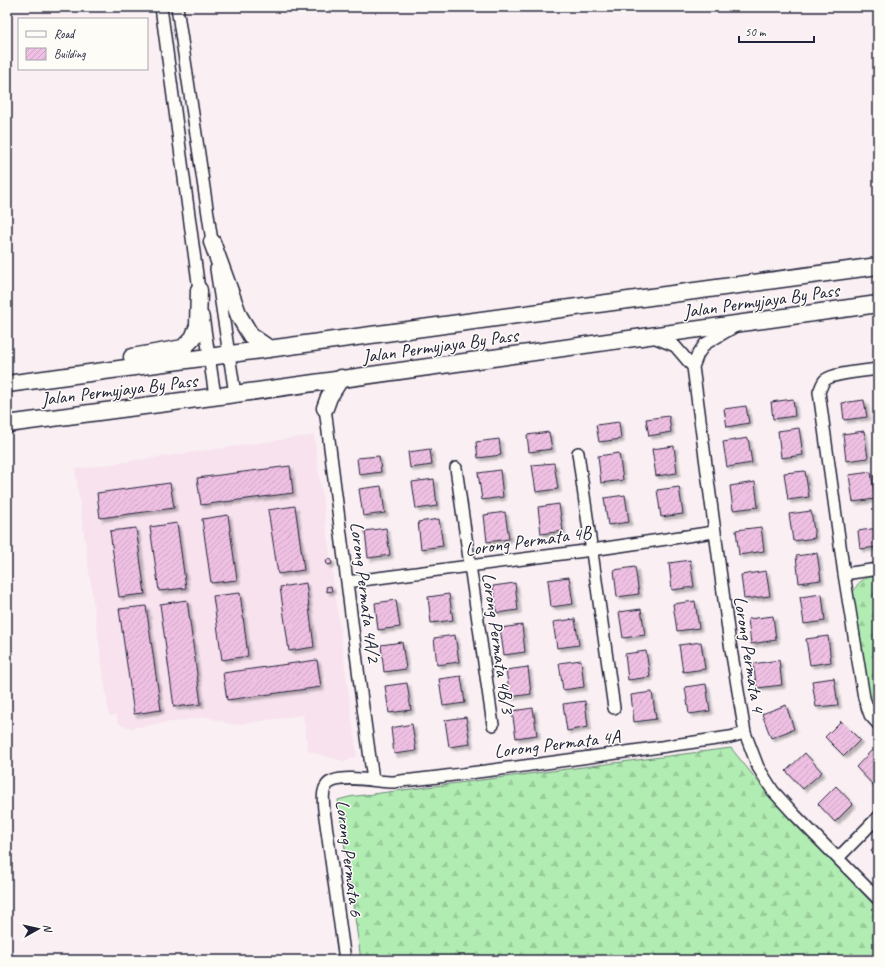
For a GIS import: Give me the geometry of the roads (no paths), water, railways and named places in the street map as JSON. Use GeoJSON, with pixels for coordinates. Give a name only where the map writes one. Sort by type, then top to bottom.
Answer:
{"type":"FeatureCollection","features":[{"type":"Feature","properties":{"kind":"main road"},"geometry":{"type":"LineString","coordinates":[[212,242],[239,316],[251,336],[270,349]]}},
{"type":"Feature","properties":{"kind":"main road","name":"Jalan Permyjaya By Pass"},"geometry":{"type":"LineString","coordinates":[[7,384],[230,355],[878,266]]}},
{"type":"Feature","properties":{"kind":"main road"},"geometry":{"type":"LineString","coordinates":[[66,376],[84,363],[126,358],[184,348],[193,338],[198,326],[199,290]]}},
{"type":"Feature","properties":{"kind":"main road","name":"Jalan Permyjaya By Pass"},"geometry":{"type":"LineString","coordinates":[[7,424],[235,394],[878,304]]}},
{"type":"Feature","properties":{"kind":"main road"},"geometry":{"type":"LineString","coordinates":[[325,408],[329,397],[341,378]]}},
{"type":"Feature","properties":{"kind":"street"},"geometry":{"type":"LineString","coordinates":[[161,7],[199,290],[215,396]]}},
{"type":"Feature","properties":{"kind":"street"},"geometry":{"type":"LineString","coordinates":[[178,7],[235,394]]}},
{"type":"Feature","properties":{"kind":"street"},"geometry":{"type":"LineString","coordinates":[[650,336],[675,346],[693,367],[698,354],[706,344],[740,324]]}},
{"type":"Feature","properties":{"kind":"street","name":"Lorong Permata 4"},"geometry":{"type":"LineString","coordinates":[[693,367],[714,532],[745,734],[758,767],[773,791],[878,899]]}},
{"type":"Feature","properties":{"kind":"street"},"geometry":{"type":"LineString","coordinates":[[878,369],[832,376],[825,380],[819,392],[844,574],[864,698],[870,715],[878,724]]}},
{"type":"Feature","properties":{"kind":"street","name":"Lorong Permata 4A/2"},"geometry":{"type":"LineString","coordinates":[[325,408],[373,780]]}},
{"type":"Feature","properties":{"kind":"street"},"geometry":{"type":"LineString","coordinates":[[578,453],[614,708]]}},
{"type":"Feature","properties":{"kind":"street","name":"Lorong Permata 4B/3"},"geometry":{"type":"LineString","coordinates":[[456,468],[493,724]]}},
{"type":"Feature","properties":{"kind":"street","name":"Lorong Permata 4B"},"geometry":{"type":"LineString","coordinates":[[347,582],[592,550],[714,532]]}},
{"type":"Feature","properties":{"kind":"street"},"geometry":{"type":"LineString","coordinates":[[844,574],[878,569]]}},
{"type":"Feature","properties":{"kind":"street","name":"Lorong Permata 4A"},"geometry":{"type":"LineString","coordinates":[[373,780],[393,782],[730,738],[745,734]]}},
{"type":"Feature","properties":{"kind":"street","name":"Lorong Permata 6"},"geometry":{"type":"LineString","coordinates":[[345,960],[323,795],[324,789],[331,781],[337,779],[373,780]]}},
{"type":"Feature","properties":{"kind":"street"},"geometry":{"type":"LineString","coordinates":[[838,858],[878,817]]}}]}
